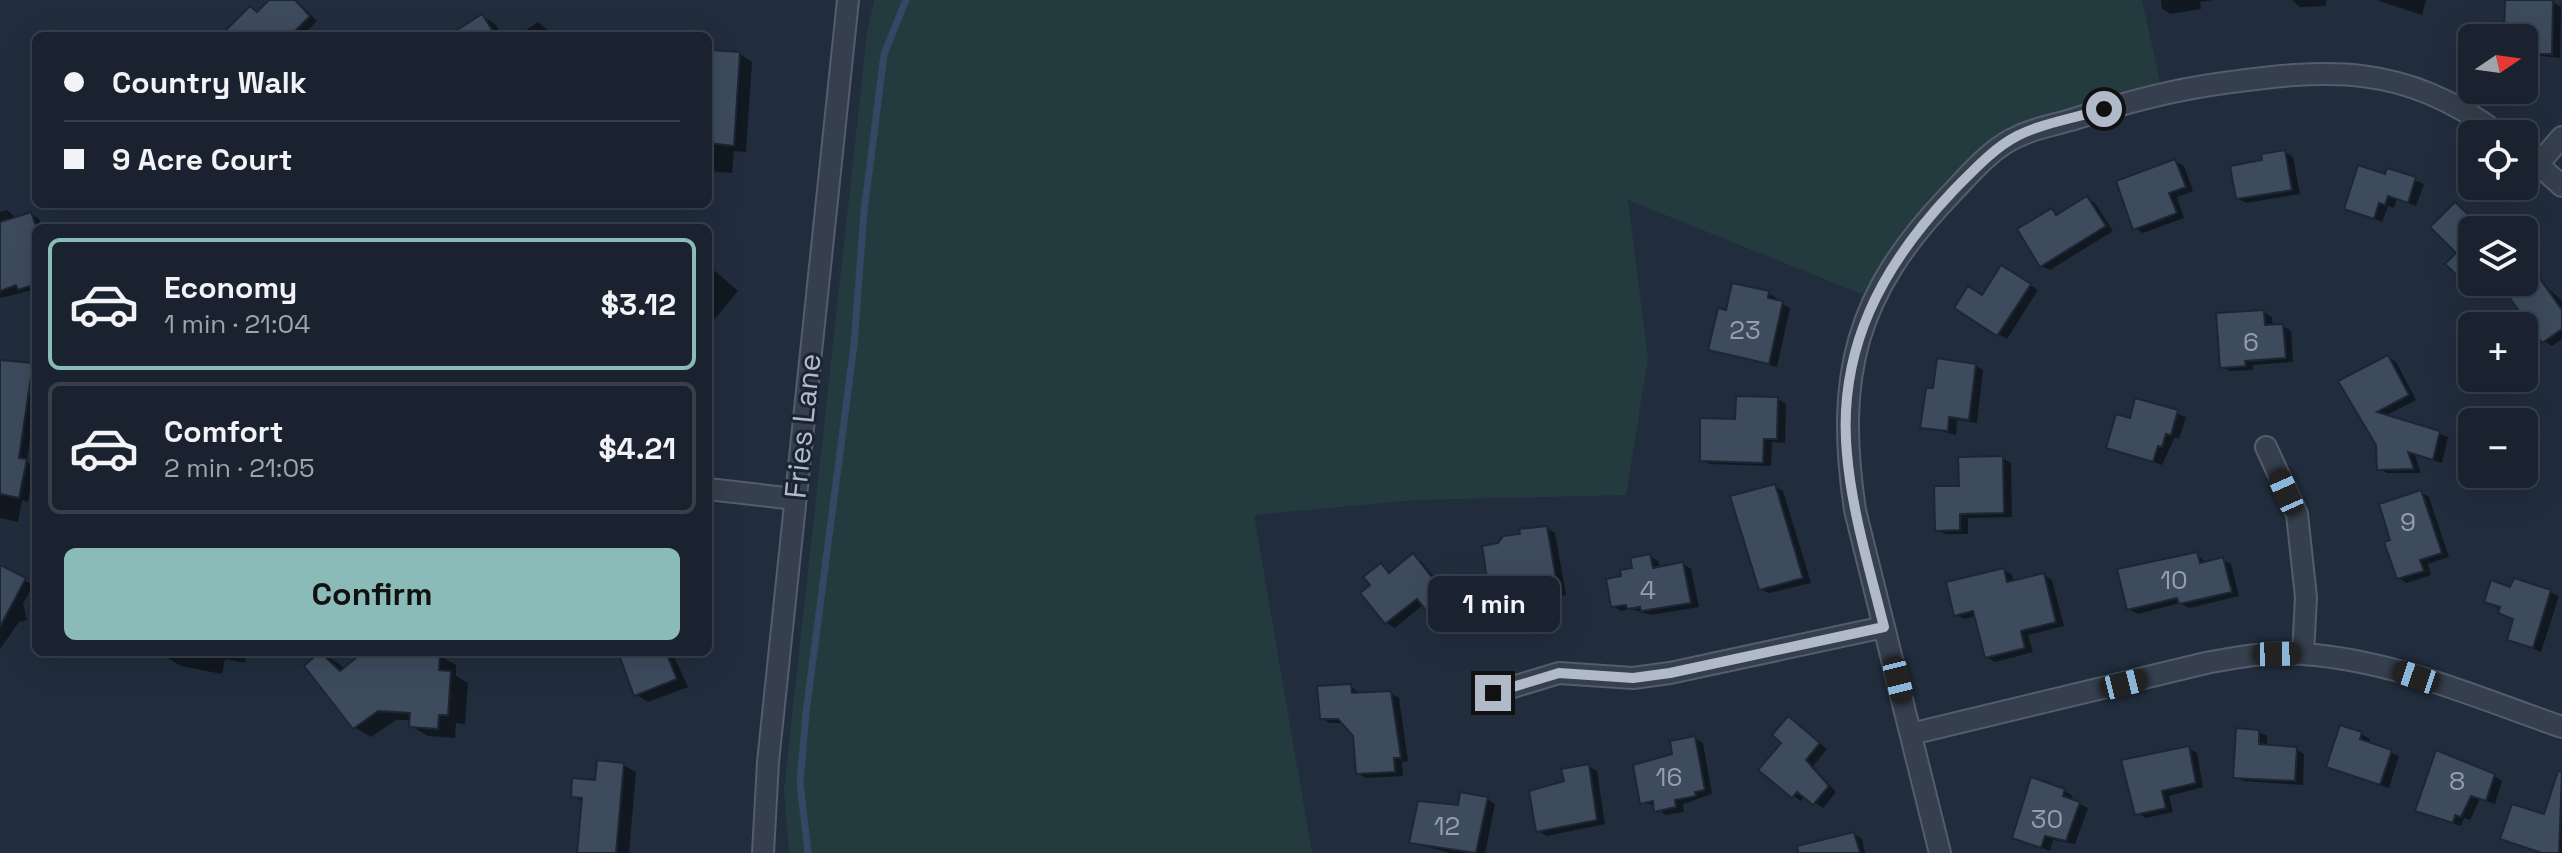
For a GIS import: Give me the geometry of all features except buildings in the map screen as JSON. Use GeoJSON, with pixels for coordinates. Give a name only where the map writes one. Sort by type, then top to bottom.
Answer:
{"type":"FeatureCollection","features":[{"type":"Feature","properties":{"kind":"street","name":"Fries Lane"},"geometry":{"type":"LineString","coordinates":[[763,853],[795,499],[848,0]]}},
{"type":"Feature","properties":{"kind":"street"},"geometry":{"type":"LineString","coordinates":[[1940,853],[1855,510],[1847,453],[1847,402],[1854,355],[1874,299],[1913,234],[1978,166],[2017,136],[2162,91],[2301,72],[2342,71],[2386,78],[2423,90],[2480,120]]}},
{"type":"Feature","properties":{"kind":"street"},"geometry":{"type":"LineString","coordinates":[[2538,153],[2562,137]]}},
{"type":"Feature","properties":{"kind":"street"},"geometry":{"type":"LineString","coordinates":[[2538,164],[2562,186]]}},
{"type":"Feature","properties":{"kind":"street"},"geometry":{"type":"LineString","coordinates":[[2266,447],[2297,514],[2306,597],[2303,654]]}},
{"type":"Feature","properties":{"kind":"street"},"geometry":{"type":"LineString","coordinates":[[712,489],[795,499]]}},
{"type":"Feature","properties":{"kind":"street"},"geometry":{"type":"LineString","coordinates":[[1493,693],[1559,673],[1633,678],[1670,673],[1884,627]]}},
{"type":"Feature","properties":{"kind":"street"},"geometry":{"type":"LineString","coordinates":[[1911,734],[2206,663],[2251,655],[2303,654],[2387,667],[2562,727]]}},
{"type":"Feature","properties":{"kind":"green space"},"geometry":{"type":"Polygon","coordinates":[[[874,0],[2142,0],[2162,91],[2017,136],[1978,166],[1874,299],[1628,200],[1648,359],[1626,495],[1415,500],[1254,515],[1312,853],[789,853],[784,790],[867,34],[874,0]]]}},
{"type":"Feature","properties":{"kind":"waterway"},"geometry":{"type":"LineString","coordinates":[[808,853],[800,783],[806,713],[854,345],[864,212],[884,54],[906,0]]}},
{"type":"Feature","properties":{"kind":"route"},"geometry":{"type":"LineString","coordinates":[[1493,693],[1559,673],[1633,678],[1670,673],[1884,627],[1855,510],[1847,453],[1847,402],[1854,355],[1874,299],[1913,234],[1978,166],[2017,136],[2104,109]]}}]}
